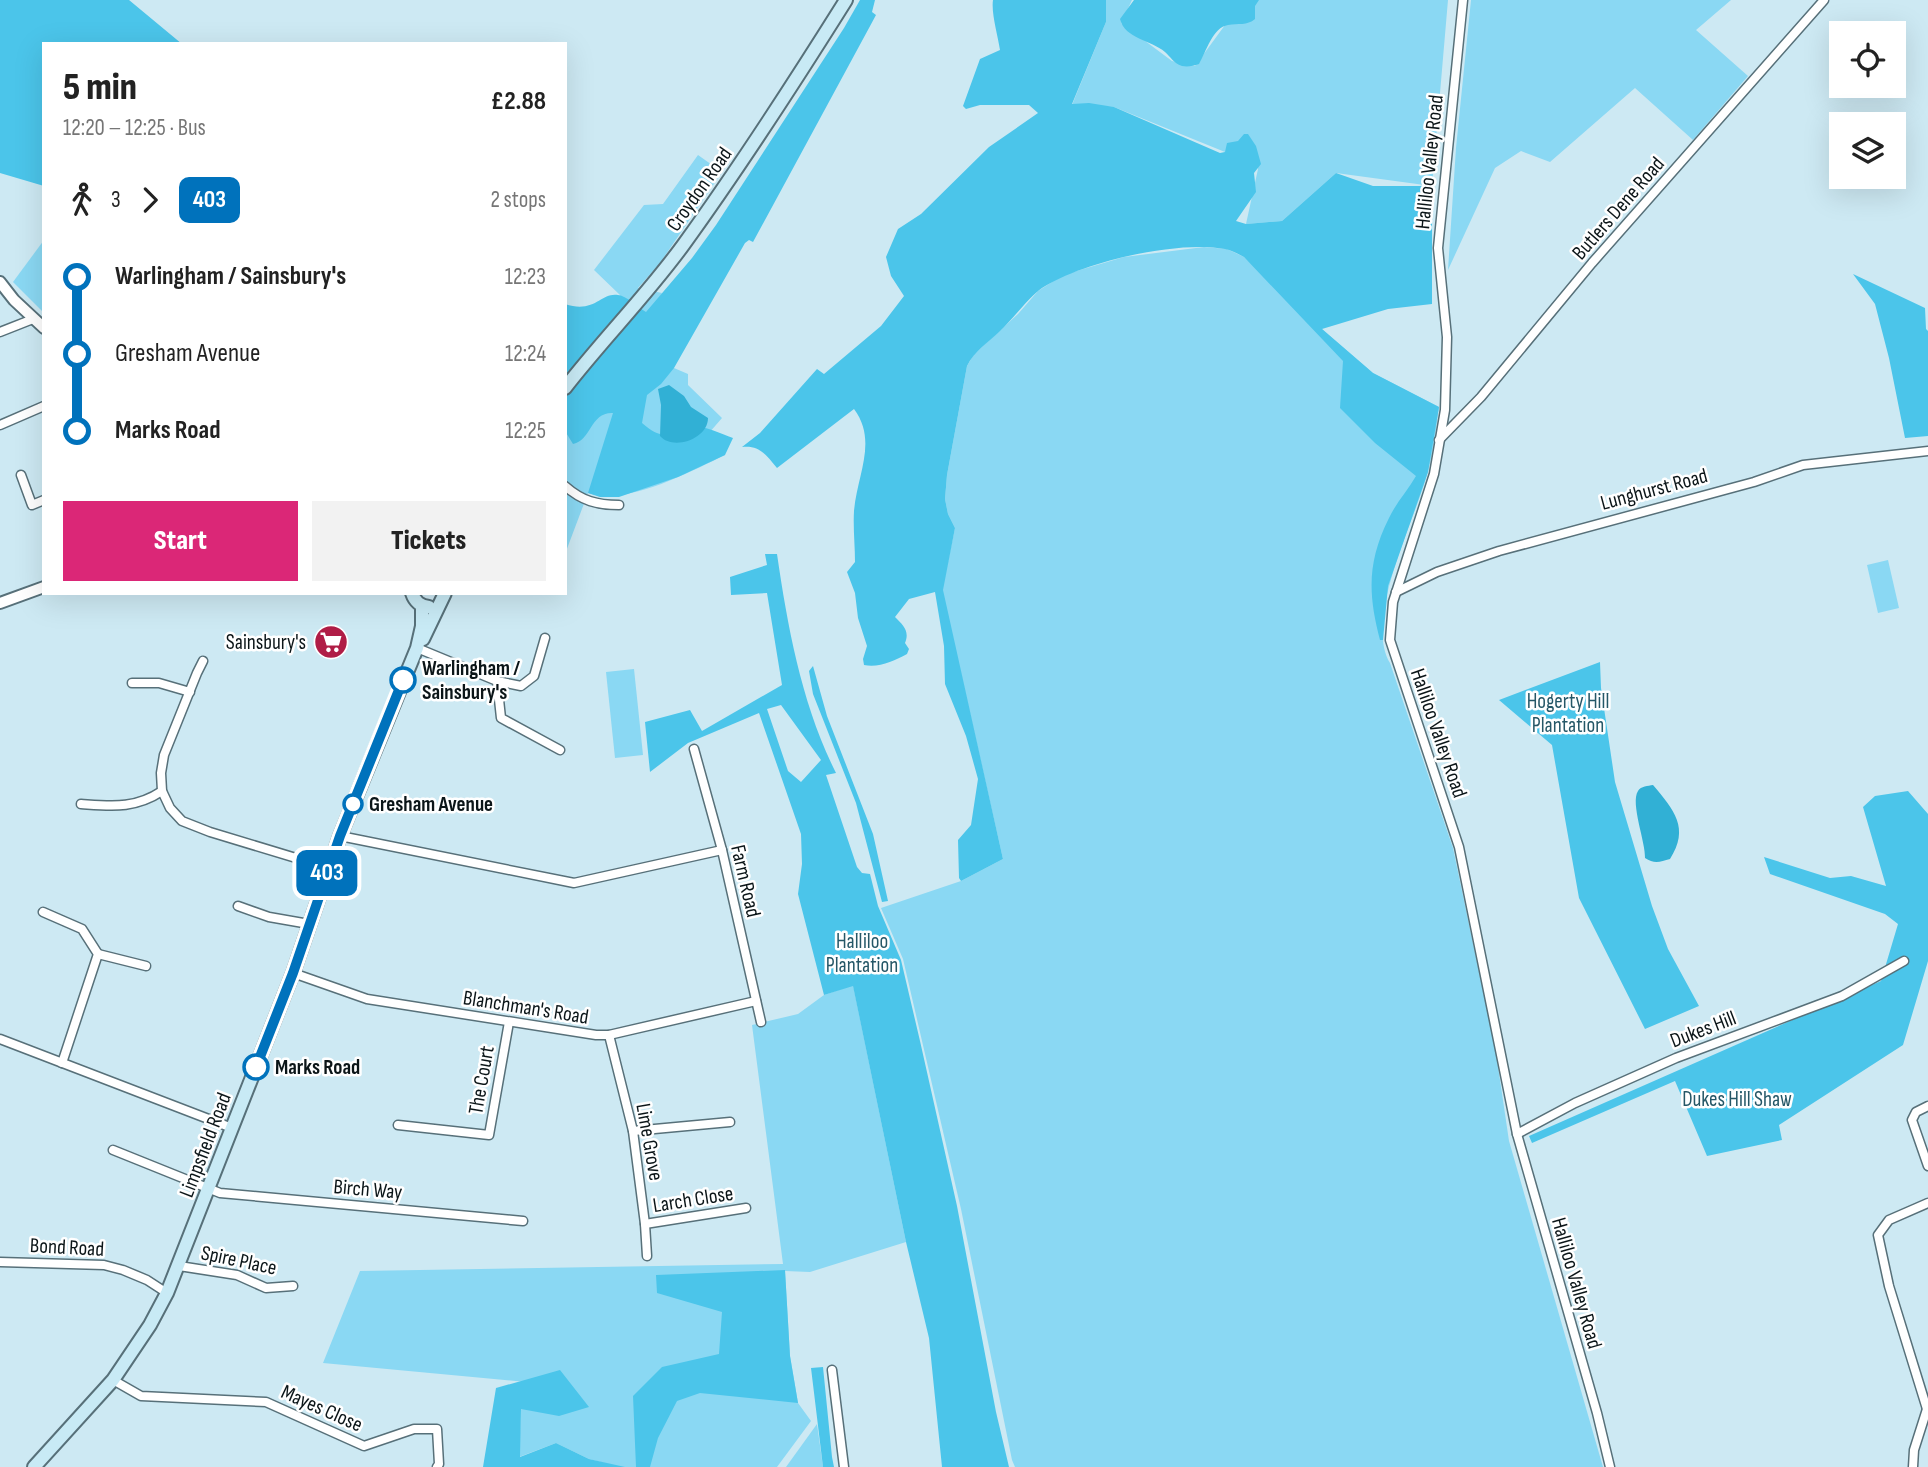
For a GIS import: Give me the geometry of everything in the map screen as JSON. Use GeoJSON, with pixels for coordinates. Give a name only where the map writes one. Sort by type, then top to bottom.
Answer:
{"type":"FeatureCollection","features":[{"type":"Feature","properties":{"kind":"main road","name":"Croydon Road"},"geometry":{"type":"LineString","coordinates":[[567,385],[597,347],[640,301],[684,244],[767,125],[846,0]]}},
{"type":"Feature","properties":{"kind":"main road"},"geometry":{"type":"LineString","coordinates":[[413,595],[415,601],[422,606],[430,607],[443,598]]}},
{"type":"Feature","properties":{"kind":"main road","name":"Limpsfield Road"},"geometry":{"type":"LineString","coordinates":[[417,648],[429,630],[443,598]]}},
{"type":"Feature","properties":{"kind":"main road","name":"Limpsfield Road"},"geometry":{"type":"LineString","coordinates":[[34,1467],[113,1380],[150,1325],[167,1293],[293,973],[340,836],[417,648],[422,626],[422,606]]}},
{"type":"Feature","properties":{"kind":"street","name":"Halliloo Valley Road"},"geometry":{"type":"LineString","coordinates":[[1463,0],[1438,248],[1447,337],[1445,410],[1432,481],[1396,592],[1390,624],[1392,652],[1459,847],[1517,1134],[1610,1467]]}},
{"type":"Feature","properties":{"kind":"street","name":"Butlers Dene Road"},"geometry":{"type":"LineString","coordinates":[[1439,441],[1481,397],[1592,263],[1824,0]]}},
{"type":"Feature","properties":{"kind":"street"},"geometry":{"type":"LineString","coordinates":[[0,282],[14,300],[42,326]]}},
{"type":"Feature","properties":{"kind":"street"},"geometry":{"type":"LineString","coordinates":[[0,332],[33,319]]}},
{"type":"Feature","properties":{"kind":"street"},"geometry":{"type":"LineString","coordinates":[[0,425],[42,408]]}},
{"type":"Feature","properties":{"kind":"street","name":"Lunghurst Road"},"geometry":{"type":"LineString","coordinates":[[1396,592],[1437,572],[1499,551],[1754,482],[1803,465],[1928,451]]}},
{"type":"Feature","properties":{"kind":"street"},"geometry":{"type":"LineString","coordinates":[[21,475],[32,505],[42,501]]}},
{"type":"Feature","properties":{"kind":"street"},"geometry":{"type":"LineString","coordinates":[[567,488],[575,495],[597,505],[619,505]]}},
{"type":"Feature","properties":{"kind":"street"},"geometry":{"type":"LineString","coordinates":[[0,603],[42,588]]}},
{"type":"Feature","properties":{"kind":"street"},"geometry":{"type":"LineString","coordinates":[[417,648],[497,681],[521,686],[534,676],[545,638]]}},
{"type":"Feature","properties":{"kind":"street"},"geometry":{"type":"LineString","coordinates":[[204,661],[164,755],[162,791],[170,808],[182,821],[210,832],[329,868]]}},
{"type":"Feature","properties":{"kind":"street"},"geometry":{"type":"LineString","coordinates":[[497,681],[501,718],[560,750]]}},
{"type":"Feature","properties":{"kind":"street"},"geometry":{"type":"LineString","coordinates":[[132,683],[159,683],[190,692]]}},
{"type":"Feature","properties":{"kind":"street","name":"Farm Road"},"geometry":{"type":"LineString","coordinates":[[694,749],[722,850],[761,1022]]}},
{"type":"Feature","properties":{"kind":"street"},"geometry":{"type":"LineString","coordinates":[[81,804],[128,805],[146,802],[162,791]]}},
{"type":"Feature","properties":{"kind":"street"},"geometry":{"type":"LineString","coordinates":[[340,836],[575,883],[722,850]]}},
{"type":"Feature","properties":{"kind":"street"},"geometry":{"type":"LineString","coordinates":[[238,906],[269,917],[309,924]]}},
{"type":"Feature","properties":{"kind":"street"},"geometry":{"type":"LineString","coordinates":[[43,912],[82,929],[98,954],[146,966]]}},
{"type":"Feature","properties":{"kind":"street"},"geometry":{"type":"LineString","coordinates":[[62,1063],[98,954]]}},
{"type":"Feature","properties":{"kind":"street","name":"Dukes Hill"},"geometry":{"type":"LineString","coordinates":[[1517,1134],[1575,1103],[1676,1058],[1842,996],[1904,961]]}},
{"type":"Feature","properties":{"kind":"street","name":"Blanchman's Road"},"geometry":{"type":"LineString","coordinates":[[293,973],[367,999],[596,1035],[609,1035],[756,1001]]}},
{"type":"Feature","properties":{"kind":"street","name":"The Court"},"geometry":{"type":"LineString","coordinates":[[398,1125],[489,1135],[509,1022]]}},
{"type":"Feature","properties":{"kind":"street","name":"Lime Grove"},"geometry":{"type":"LineString","coordinates":[[609,1035],[633,1131],[647,1256]]}},
{"type":"Feature","properties":{"kind":"street"},"geometry":{"type":"LineString","coordinates":[[0,1039],[232,1128]]}},
{"type":"Feature","properties":{"kind":"street"},"geometry":{"type":"LineString","coordinates":[[1928,1106],[1916,1112],[1912,1120],[1928,1166]]}},
{"type":"Feature","properties":{"kind":"street"},"geometry":{"type":"LineString","coordinates":[[633,1131],[730,1122]]}},
{"type":"Feature","properties":{"kind":"street","name":"Birch Way"},"geometry":{"type":"LineString","coordinates":[[113,1150],[220,1193],[523,1222]]}},
{"type":"Feature","properties":{"kind":"street"},"geometry":{"type":"LineString","coordinates":[[1913,1467],[1914,1450],[1927,1408],[1889,1286],[1878,1235],[1889,1220],[1928,1203]]}},
{"type":"Feature","properties":{"kind":"street","name":"Larch Close"},"geometry":{"type":"LineString","coordinates":[[645,1224],[746,1208]]}},
{"type":"Feature","properties":{"kind":"street","name":"Bond Road"},"geometry":{"type":"LineString","coordinates":[[0,1262],[104,1265],[147,1280],[167,1293]]}},
{"type":"Feature","properties":{"kind":"street","name":"Spire Place"},"geometry":{"type":"LineString","coordinates":[[178,1266],[237,1275],[265,1288],[293,1286]]}},
{"type":"Feature","properties":{"kind":"street"},"geometry":{"type":"LineString","coordinates":[[832,1370],[844,1467]]}},
{"type":"Feature","properties":{"kind":"street","name":"Mayes Close"},"geometry":{"type":"LineString","coordinates":[[113,1380],[141,1396],[266,1402],[364,1446],[414,1429],[437,1429],[437,1467]]}},
{"type":"Feature","properties":{"kind":"shaded area"},"geometry":{"type":"Polygon","coordinates":[[[1105,0],[1132,0],[1121,23],[1172,61],[1195,66],[1225,25],[1257,0],[1448,0],[1432,186],[1336,173],[1282,221],[1246,224],[1258,169],[1248,135],[1225,152],[1114,107],[1072,105],[1106,22],[1105,0]]]}},
{"type":"Feature","properties":{"kind":"shaded area"},"geometry":{"type":"Polygon","coordinates":[[[1471,0],[1731,0],[1696,30],[1748,76],[1693,140],[1635,88],[1550,162],[1521,151],[1495,168],[1448,270],[1456,148],[1471,0]]]}},
{"type":"Feature","properties":{"kind":"shaded area"},"geometry":{"type":"Polygon","coordinates":[[[698,155],[722,172],[660,263],[638,288],[662,293],[648,322],[637,363],[674,368],[688,374],[688,385],[722,418],[709,433],[725,455],[676,478],[639,491],[603,496],[588,493],[567,549],[567,349],[620,295],[594,270],[644,205],[663,204],[698,155]]]}},
{"type":"Feature","properties":{"kind":"shaded area"},"geometry":{"type":"Polygon","coordinates":[[[42,243],[42,311],[13,282],[42,243]]]}},
{"type":"Feature","properties":{"kind":"shaded area"},"geometry":{"type":"Polygon","coordinates":[[[1204,247],[1227,249],[1244,257],[1373,373],[1439,407],[1428,471],[1387,595],[1383,644],[1453,848],[1496,1053],[1509,1141],[1603,1467],[1015,1467],[1012,1460],[961,1209],[903,959],[881,908],[961,881],[1003,859],[942,590],[955,528],[945,499],[947,475],[967,366],[974,354],[1018,314],[1038,291],[1063,275],[1124,257],[1204,247]]]}},
{"type":"Feature","properties":{"kind":"shaded area"},"geometry":{"type":"Polygon","coordinates":[[[669,385],[684,396],[691,407],[708,418],[702,432],[696,437],[673,442],[660,436],[661,405],[658,389],[669,385]]]}},
{"type":"Feature","properties":{"kind":"shaded area"},"geometry":{"type":"Polygon","coordinates":[[[1888,560],[1899,608],[1878,613],[1867,565],[1888,560]]]}},
{"type":"Feature","properties":{"kind":"shaded area"},"geometry":{"type":"Polygon","coordinates":[[[634,669],[643,755],[615,758],[606,672],[634,669]]]}},
{"type":"Feature","properties":{"kind":"shaded area"},"geometry":{"type":"Polygon","coordinates":[[[1653,785],[1673,811],[1679,829],[1676,848],[1670,859],[1657,862],[1645,858],[1636,804],[1639,789],[1653,785]]]}},
{"type":"Feature","properties":{"kind":"shaded area"},"geometry":{"type":"Polygon","coordinates":[[[853,985],[906,1242],[810,1272],[785,1271],[790,1356],[798,1403],[811,1421],[777,1467],[620,1467],[589,1459],[556,1443],[519,1457],[521,1409],[568,1386],[323,1363],[360,1271],[783,1264],[752,1025],[798,1014],[824,995],[853,985]]]}},
{"type":"Feature","properties":{"kind":"shaded area"},"geometry":{"type":"Polygon","coordinates":[[[817,1424],[823,1467],[786,1467],[817,1424]]]}},
{"type":"Feature","properties":{"kind":"green space"},"geometry":{"type":"Polygon","coordinates":[[[0,0],[129,0],[180,42],[42,42],[42,185],[0,173],[0,0]]]}},
{"type":"Feature","properties":{"kind":"green space"},"geometry":{"type":"Polygon","coordinates":[[[860,0],[875,0],[872,12],[876,15],[753,242],[749,240],[745,243],[674,368],[661,384],[647,395],[642,423],[651,430],[667,434],[689,426],[706,428],[733,438],[725,455],[678,477],[619,497],[600,497],[588,493],[613,413],[600,417],[584,437],[573,444],[567,434],[567,304],[590,305],[618,295],[646,312],[716,225],[860,0]]]}},
{"type":"Feature","properties":{"kind":"green space"},"geometry":{"type":"Polygon","coordinates":[[[993,0],[1106,0],[1106,22],[1072,104],[1089,103],[1114,107],[1220,153],[1225,152],[1227,143],[1238,141],[1244,134],[1248,134],[1256,146],[1261,164],[1254,173],[1256,192],[1236,221],[1246,224],[1282,221],[1336,173],[1373,186],[1432,186],[1432,304],[1388,309],[1322,329],[1373,373],[1439,407],[1428,472],[1388,586],[1383,640],[1380,640],[1373,608],[1373,564],[1389,518],[1416,476],[1375,443],[1340,408],[1343,361],[1244,257],[1227,250],[1205,247],[1131,255],[1059,278],[1032,297],[978,351],[967,366],[947,475],[945,499],[955,528],[943,590],[1003,859],[961,881],[958,840],[971,825],[978,779],[966,736],[945,684],[944,646],[935,592],[909,599],[895,617],[906,632],[905,643],[909,649],[907,654],[881,665],[864,665],[867,646],[858,618],[855,593],[847,572],[855,562],[854,511],[865,446],[861,421],[854,409],[777,468],[758,449],[742,447],[760,433],[817,369],[824,374],[881,326],[904,296],[891,276],[886,257],[898,229],[921,214],[989,147],[1038,113],[1029,105],[980,105],[966,109],[963,106],[980,59],[1000,50],[993,0]]]}},
{"type":"Feature","properties":{"kind":"green space"},"geometry":{"type":"Polygon","coordinates":[[[1134,0],[1259,0],[1255,6],[1255,19],[1218,30],[1199,64],[1182,66],[1123,26],[1120,19],[1134,0]]]}},
{"type":"Feature","properties":{"kind":"green space"},"geometry":{"type":"Polygon","coordinates":[[[1853,274],[1925,308],[1928,331],[1928,436],[1905,438],[1875,304],[1853,274]]]}},
{"type":"Feature","properties":{"kind":"green space","name":"Halliloo Plantation"},"geometry":{"type":"Polygon","coordinates":[[[765,554],[777,554],[786,610],[805,694],[836,773],[826,775],[857,867],[862,873],[870,874],[878,906],[901,960],[957,1206],[1009,1467],[942,1467],[929,1338],[906,1242],[853,986],[824,995],[798,894],[802,864],[801,834],[759,713],[688,743],[650,772],[645,722],[690,710],[702,731],[782,685],[767,593],[731,595],[730,577],[767,565],[765,554]],[[781,705],[767,709],[788,771],[801,782],[821,760],[781,705]]]}},
{"type":"Feature","properties":{"kind":"green space","name":"Hogerty Hill Plantation"},"geometry":{"type":"Polygon","coordinates":[[[1600,662],[1601,688],[1615,782],[1652,906],[1668,949],[1699,1006],[1645,1029],[1579,898],[1552,745],[1499,700],[1600,662]]]}},
{"type":"Feature","properties":{"kind":"green space"},"geometry":{"type":"Polygon","coordinates":[[[813,666],[827,716],[873,834],[888,901],[882,902],[856,803],[813,694],[809,671],[813,666]]]}},
{"type":"Feature","properties":{"kind":"green space","name":"Dukes Hill Shaw"},"geometry":{"type":"Polygon","coordinates":[[[1908,791],[1928,814],[1928,961],[1903,1045],[1779,1125],[1782,1140],[1707,1156],[1675,1081],[1532,1143],[1529,1136],[1881,981],[1898,924],[1885,914],[1770,874],[1764,857],[1830,878],[1851,876],[1886,886],[1863,807],[1875,796],[1908,791]]]}},
{"type":"Feature","properties":{"kind":"green space"},"geometry":{"type":"Polygon","coordinates":[[[785,1270],[790,1356],[798,1403],[700,1393],[677,1401],[658,1438],[650,1467],[636,1467],[633,1396],[662,1367],[719,1354],[722,1312],[657,1293],[656,1275],[785,1270]]]}},
{"type":"Feature","properties":{"kind":"green space"},"geometry":{"type":"Polygon","coordinates":[[[823,1367],[834,1467],[823,1467],[811,1368],[823,1367]]]}},
{"type":"Feature","properties":{"kind":"green space"},"geometry":{"type":"Polygon","coordinates":[[[560,1370],[589,1407],[559,1416],[521,1409],[520,1457],[556,1443],[589,1459],[625,1467],[483,1467],[496,1388],[560,1370]]]}},
{"type":"Feature","properties":{"kind":"bus line","name":"403"},"geometry":{"type":"LineString","coordinates":[[256,1067],[293,973],[340,836],[403,680]]}},
{"type":"Feature","properties":{"kind":"place","name":"Sainsbury's"},"geometry":{"type":"Point","coordinates":[331,642]}},
{"type":"Feature","properties":{"kind":"place","name":"Warlingham / Sainsbury's"},"geometry":{"type":"Point","coordinates":[403,680]}},
{"type":"Feature","properties":{"kind":"place","name":"Gresham Avenue"},"geometry":{"type":"Point","coordinates":[353,804]}},
{"type":"Feature","properties":{"kind":"place","name":"Marks Road"},"geometry":{"type":"Point","coordinates":[256,1067]}}]}
